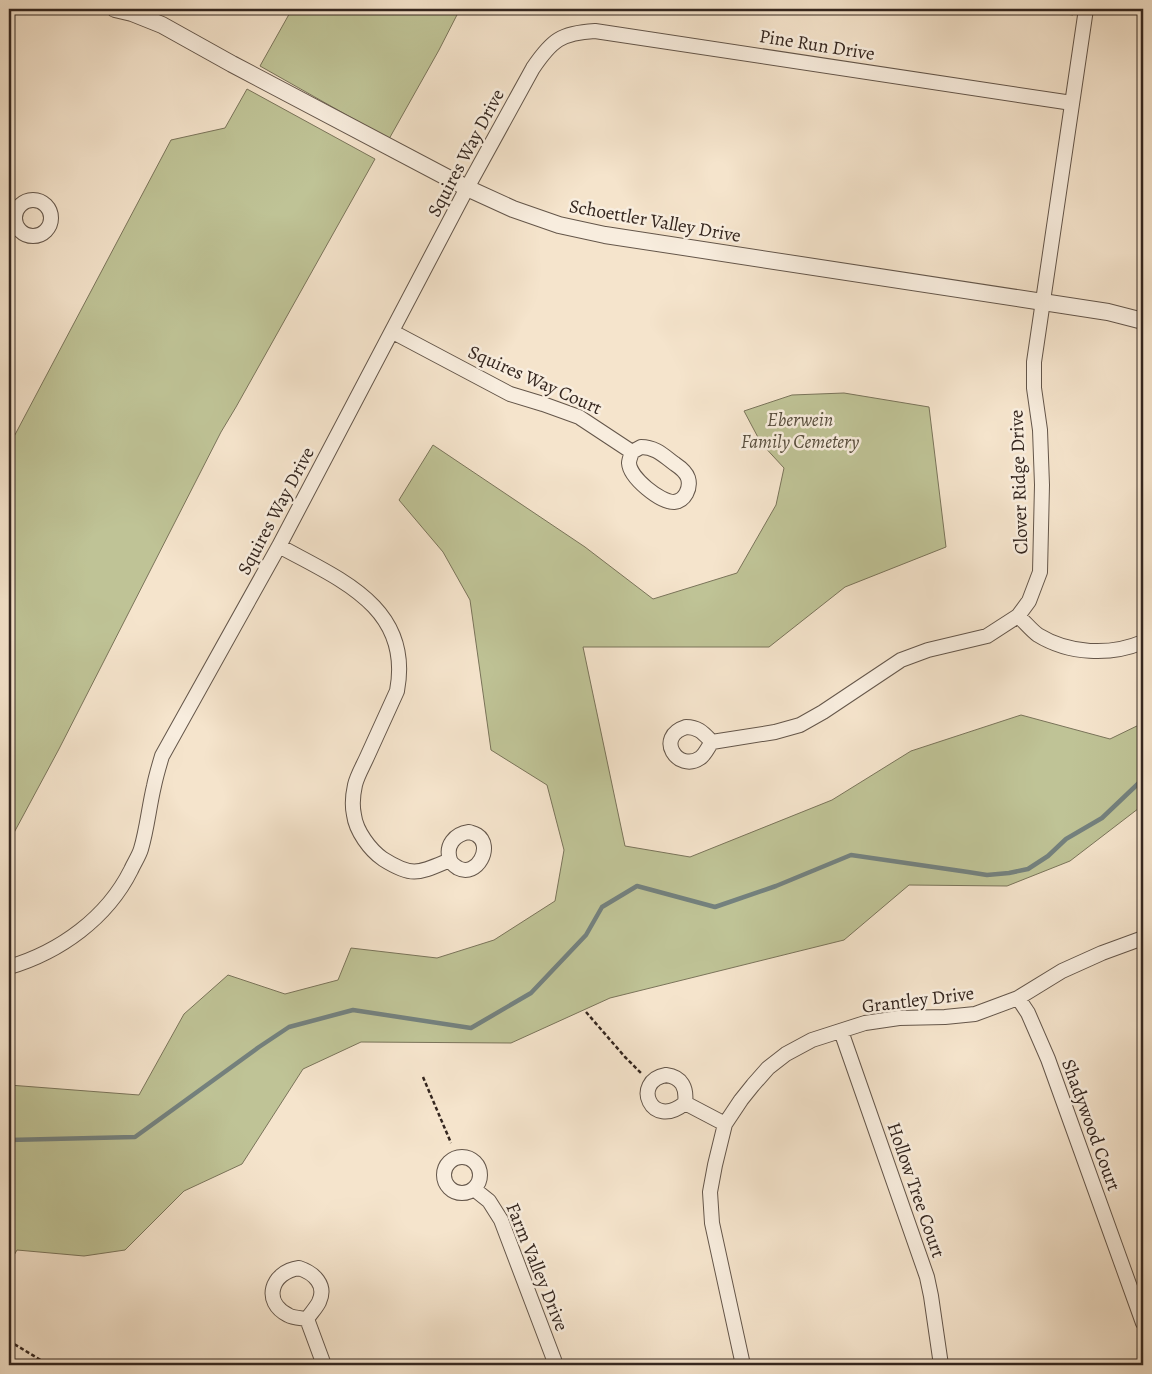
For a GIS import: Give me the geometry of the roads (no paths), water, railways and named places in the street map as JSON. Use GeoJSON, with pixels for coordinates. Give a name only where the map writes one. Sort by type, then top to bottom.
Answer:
{"type":"FeatureCollection","features":[{"type":"Feature","properties":{"kind":"street","name":"Schoettler Valley Drive"},"geometry":{"type":"LineString","coordinates":[[115,9],[132,13],[162,25],[467,188],[513,209],[559,225],[605,235],[1108,312],[1143,321]]}},
{"type":"Feature","properties":{"kind":"street","name":"Clover Ridge Drive"},"geometry":{"type":"LineString","coordinates":[[712,742],[775,732],[800,725],[823,712],[901,660],[928,650],[987,636],[1018,616],[1029,601],[1040,572],[1042,485],[1040,430],[1034,362],[1086,9]]}},
{"type":"Feature","properties":{"kind":"street","name":"Pine Run Drive"},"geometry":{"type":"LineString","coordinates":[[557,39],[576,32],[595,31],[1072,103]]}},
{"type":"Feature","properties":{"kind":"street","name":"Squires Way Drive"},"geometry":{"type":"LineString","coordinates":[[9,967],[52,950],[74,936],[110,902],[126,880],[140,850],[162,756],[279,546],[467,188],[533,68],[543,52],[557,39]]}},
{"type":"Feature","properties":{"kind":"street","name":"Squires Way Court"},"geometry":{"type":"LineString","coordinates":[[393,332],[510,394],[579,417],[632,452]]}},
{"type":"Feature","properties":{"kind":"street"},"geometry":{"type":"LineString","coordinates":[[642,447],[650,447],[680,467],[685,472],[689,481],[685,496],[673,502],[658,496],[642,484],[631,469],[629,462],[632,452],[642,447]]}},
{"type":"Feature","properties":{"kind":"street"},"geometry":{"type":"LineString","coordinates":[[279,546],[355,590],[372,604],[392,631],[396,644],[400,676],[397,691],[355,783],[354,816],[359,831],[367,844],[380,857],[394,866],[409,872],[425,870],[450,860]]}},
{"type":"Feature","properties":{"kind":"street"},"geometry":{"type":"LineString","coordinates":[[1018,616],[1038,634],[1061,646],[1082,650],[1111,651],[1130,648],[1143,642]]}},
{"type":"Feature","properties":{"kind":"street","name":"Grantley Drive"},"geometry":{"type":"LineString","coordinates":[[743,1365],[712,1223],[710,1192],[725,1124],[740,1100],[768,1068],[786,1054],[812,1040],[865,1023],[898,1018],[975,1014],[1018,998],[1062,971],[1102,953],[1143,938]]}},
{"type":"Feature","properties":{"kind":"street","name":"Shadywood Court"},"geometry":{"type":"LineString","coordinates":[[1018,998],[1028,1013],[1048,1059],[1143,1324]]}},
{"type":"Feature","properties":{"kind":"street","name":"Hollow Tree Court"},"geometry":{"type":"LineString","coordinates":[[841,1031],[927,1277],[941,1365]]}},
{"type":"Feature","properties":{"kind":"street"},"geometry":{"type":"LineString","coordinates":[[685,1103],[725,1124]]}},
{"type":"Feature","properties":{"kind":"street","name":"Farm Valley Drive"},"geometry":{"type":"LineString","coordinates":[[474,1189],[489,1200],[501,1220],[556,1365]]}},
{"type":"Feature","properties":{"kind":"street"},"geometry":{"type":"LineString","coordinates":[[307,1319],[324,1365]]}},
{"type":"Feature","properties":{"kind":"waterway"},"geometry":{"type":"LineString","coordinates":[[9,1140],[135,1137],[289,1027],[353,1010],[471,1028],[531,993],[586,935],[602,907],[637,886],[715,907],[776,886],[851,855],[987,875],[1028,869],[1048,856],[1066,839],[1102,818],[1143,779]]}},
{"type":"Feature","properties":{"kind":"park label","name":"Eberwein Family Cemetery"},"geometry":{"type":"Point","coordinates":[800,431]}}]}
